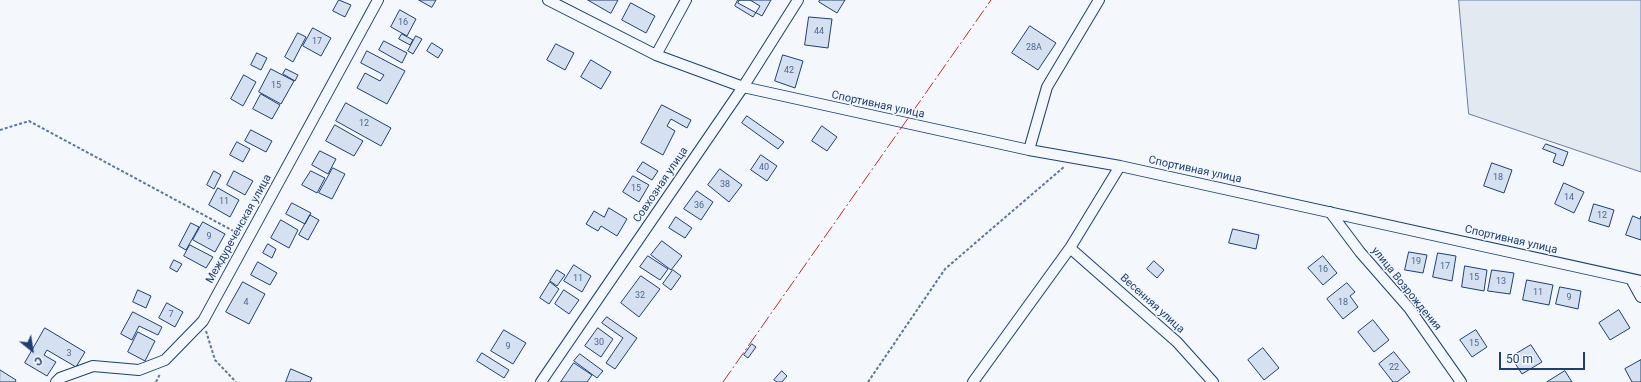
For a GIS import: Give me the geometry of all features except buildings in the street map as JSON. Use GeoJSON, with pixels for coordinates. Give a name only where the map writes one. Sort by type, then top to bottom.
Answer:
{"type":"FeatureCollection","features":[{"type":"Feature","properties":{"kind":"street","name":"Междуреченская улица"},"geometry":{"type":"LineString","coordinates":[[56,382],[60,378],[93,366],[138,370],[165,360],[203,321],[378,0]]}},
{"type":"Feature","properties":{"kind":"street","name":"Спортивная улица"},"geometry":{"type":"LineString","coordinates":[[548,0],[656,55],[743,87],[1029,150],[1120,166],[1636,280]]}},
{"type":"Feature","properties":{"kind":"street"},"geometry":{"type":"LineString","coordinates":[[656,55],[686,0]]}},
{"type":"Feature","properties":{"kind":"street","name":"Совхозная улица"},"geometry":{"type":"LineString","coordinates":[[541,382],[743,87],[798,0]]}},
{"type":"Feature","properties":{"kind":"street"},"geometry":{"type":"LineString","coordinates":[[1029,150],[1047,87],[1099,0]]}},
{"type":"Feature","properties":{"kind":"street"},"geometry":{"type":"LineString","coordinates":[[973,382],[1070,248],[1120,166]]}},
{"type":"Feature","properties":{"kind":"street","name":"улица Возрождения"},"geometry":{"type":"LineString","coordinates":[[1330,212],[1360,252],[1409,308],[1461,382]]}},
{"type":"Feature","properties":{"kind":"street","name":"Весенняя улица"},"geometry":{"type":"LineString","coordinates":[[1070,248],[1177,342],[1212,382]]}},
{"type":"Feature","properties":{"kind":"street"},"geometry":{"type":"LineString","coordinates":[[1636,280],[1641,297]]}},
{"type":"Feature","properties":{"kind":"path"},"geometry":{"type":"LineString","coordinates":[[0,130],[29,122],[248,238]]}},
{"type":"Feature","properties":{"kind":"path"},"geometry":{"type":"LineString","coordinates":[[868,382],[945,269],[1075,158]]}},
{"type":"Feature","properties":{"kind":"path"},"geometry":{"type":"LineString","coordinates":[[203,321],[216,360],[236,382]]}},
{"type":"Feature","properties":{"kind":"shaded area"},"geometry":{"type":"Polygon","coordinates":[[[1459,0],[1641,0],[1641,172],[1469,114],[1459,0]]]}},
{"type":"Feature","properties":{"kind":"power"},"geometry":{"type":"LineString","coordinates":[[723,382],[991,0]]}}]}
